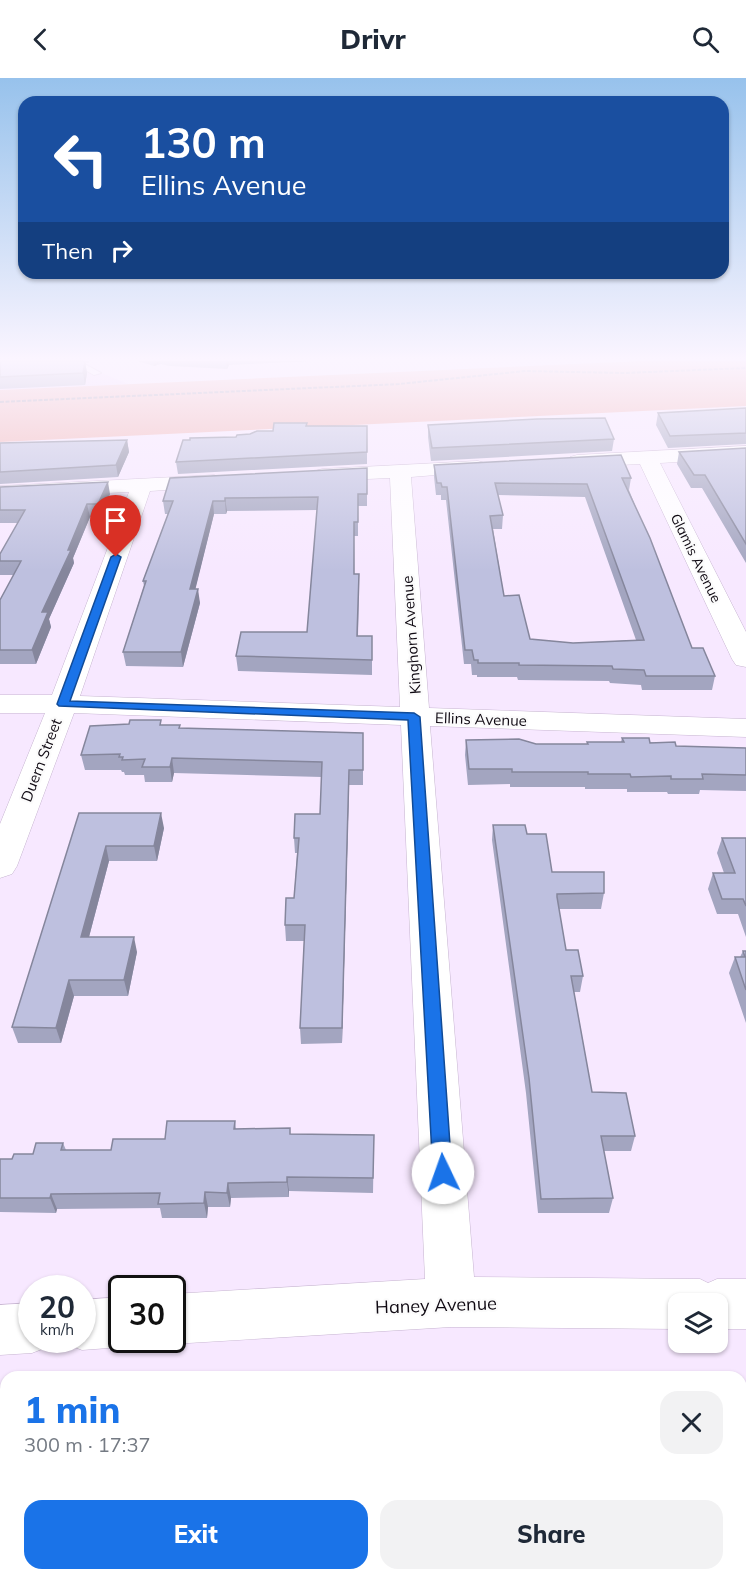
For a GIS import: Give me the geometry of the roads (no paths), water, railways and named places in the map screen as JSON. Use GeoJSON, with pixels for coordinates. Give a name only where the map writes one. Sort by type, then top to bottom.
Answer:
{"type":"FeatureCollection","features":[{"type":"Feature","properties":{"kind":"street"},"geometry":{"type":"LineString","coordinates":[[556,462],[746,452]]}},
{"type":"Feature","properties":{"kind":"street","name":"Glamis Avenue"},"geometry":{"type":"LineString","coordinates":[[647,457],[746,659]]}},
{"type":"Feature","properties":{"kind":"street"},"geometry":{"type":"LineString","coordinates":[[306,476],[499,465]]}},
{"type":"Feature","properties":{"kind":"street","name":"Kinghorn Avenue"},"geometry":{"type":"LineString","coordinates":[[400,471],[451,1302]]}},
{"type":"Feature","properties":{"kind":"street"},"geometry":{"type":"LineString","coordinates":[[0,492],[236,479]]}},
{"type":"Feature","properties":{"kind":"street","name":"Duern Street"},"geometry":{"type":"LineString","coordinates":[[0,866],[63,704],[142,484]]}},
{"type":"Feature","properties":{"kind":"street","name":"Ellins Avenue"},"geometry":{"type":"LineString","coordinates":[[0,704],[63,704],[746,728]]}},
{"type":"Feature","properties":{"kind":"street","name":"Haney Avenue"},"geometry":{"type":"LineString","coordinates":[[186,1318],[451,1302],[668,1304]]}},
{"type":"Feature","properties":{"kind":"street"},"geometry":{"type":"LineString","coordinates":[[728,1304],[746,1304]]}},
{"type":"Feature","properties":{"kind":"street"},"geometry":{"type":"LineString","coordinates":[[0,1330],[18,1329]]}}]}
